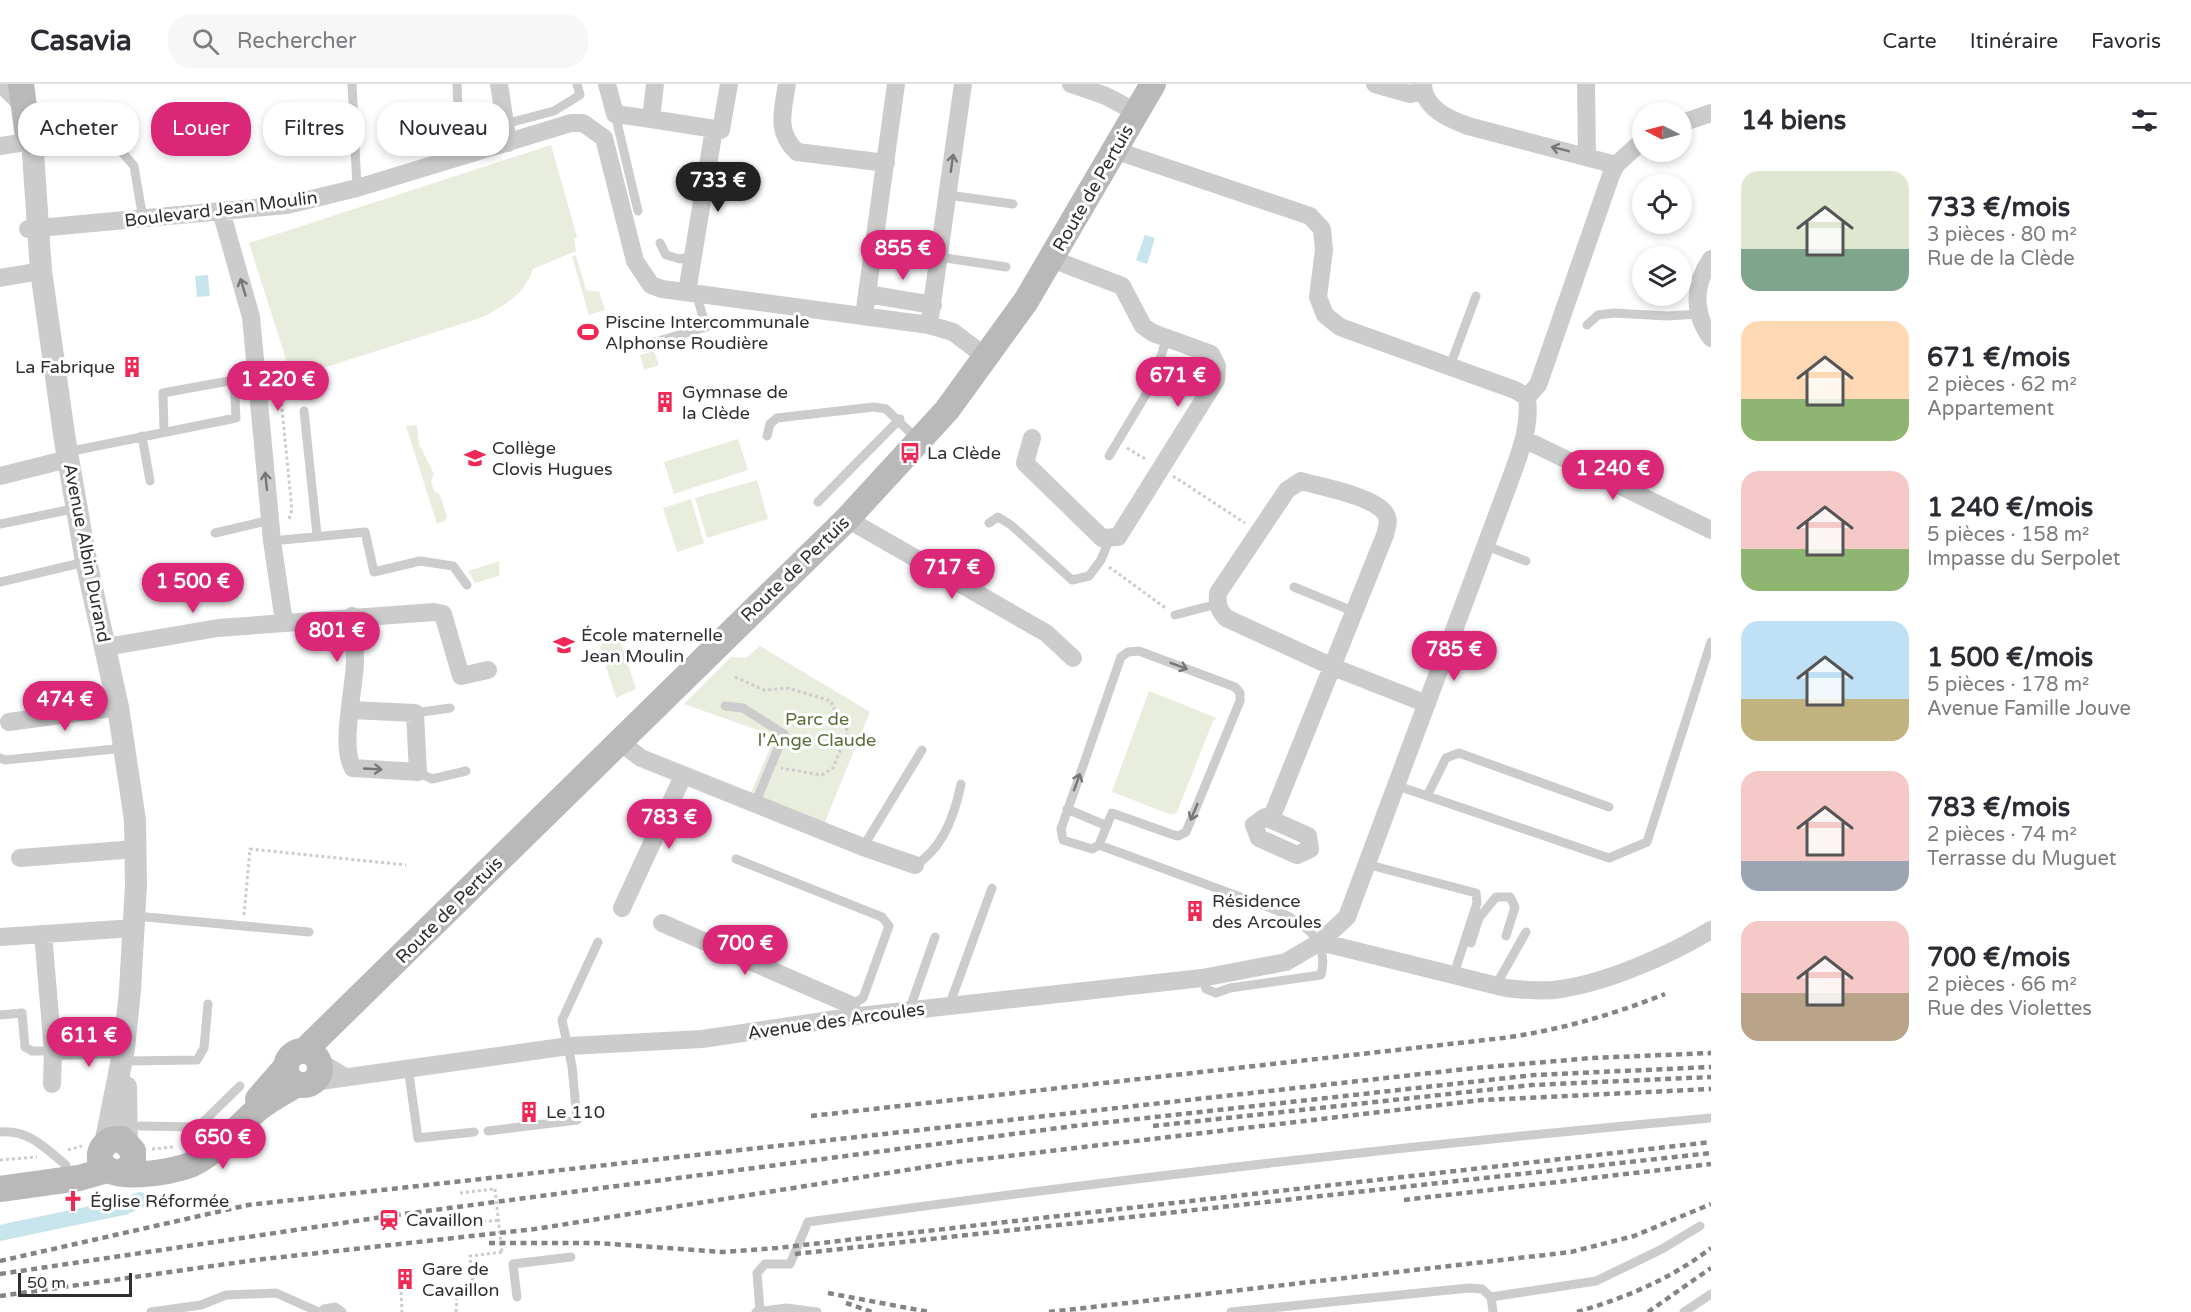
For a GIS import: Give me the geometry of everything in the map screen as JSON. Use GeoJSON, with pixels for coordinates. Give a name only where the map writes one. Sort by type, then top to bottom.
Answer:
{"type":"FeatureCollection","features":[{"type":"Feature","properties":{"kind":"main road"},"geometry":{"type":"LineString","coordinates":[[17,87],[20,102]]}},
{"type":"Feature","properties":{"kind":"main road","name":"Route de Pertuis"},"geometry":{"type":"LineString","coordinates":[[116,1151],[138,1175],[161,1172],[195,1162],[217,1148],[279,1093],[620,742],[847,519],[920,442],[986,357],[1052,259],[1145,94]]}},
{"type":"Feature","properties":{"kind":"main road","name":"Route de Pertuis"},"geometry":{"type":"LineString","coordinates":[[0,1172],[116,1151],[163,1157],[198,1136],[219,1134],[309,1063]]}},
{"type":"Feature","properties":{"kind":"main road","name":"Route de Pertuis"},"geometry":{"type":"LineString","coordinates":[[0,1189],[78,1178],[116,1151]]}},
{"type":"Feature","properties":{"kind":"street"},"geometry":{"type":"LineString","coordinates":[[499,84],[502,102]]}},
{"type":"Feature","properties":{"kind":"street"},"geometry":{"type":"LineString","coordinates":[[607,84],[615,114],[721,130],[729,84]]}},
{"type":"Feature","properties":{"kind":"street"},"geometry":{"type":"LineString","coordinates":[[651,119],[655,84]]}},
{"type":"Feature","properties":{"kind":"street"},"geometry":{"type":"LineString","coordinates":[[787,84],[782,128],[789,144],[797,152],[886,163]]}},
{"type":"Feature","properties":{"kind":"street"},"geometry":{"type":"LineString","coordinates":[[864,316],[896,84]]}},
{"type":"Feature","properties":{"kind":"street"},"geometry":{"type":"LineString","coordinates":[[929,325],[963,84]]}},
{"type":"Feature","properties":{"kind":"street"},"geometry":{"type":"LineString","coordinates":[[1071,84],[1106,96],[1145,94]]}},
{"type":"Feature","properties":{"kind":"street"},"geometry":{"type":"LineString","coordinates":[[1375,84],[1410,94],[1423,88],[1434,109],[1448,119],[1616,165]]}},
{"type":"Feature","properties":{"kind":"street"},"geometry":{"type":"LineString","coordinates":[[1586,84],[1587,156]]}},
{"type":"Feature","properties":{"kind":"street"},"geometry":{"type":"LineString","coordinates":[[1692,120],[1710,115]]}},
{"type":"Feature","properties":{"kind":"street","name":"Boulevard Jean Moulin"},"geometry":{"type":"LineString","coordinates":[[509,142],[571,123],[583,123],[595,129],[604,138],[635,261],[642,275],[651,285],[662,289],[929,325],[952,332],[986,357]]}},
{"type":"Feature","properties":{"kind":"street"},"geometry":{"type":"LineString","coordinates":[[691,293],[693,256],[714,129]]}},
{"type":"Feature","properties":{"kind":"street"},"geometry":{"type":"LineString","coordinates":[[1113,150],[1310,216],[1322,229],[1324,250],[1318,297],[1325,315],[1340,327],[1515,390],[1527,398],[1538,385],[1616,165],[1632,150]]}},
{"type":"Feature","properties":{"kind":"street","name":"Avenue Albin Durand"},"geometry":{"type":"LineString","coordinates":[[20,156],[34,228],[86,561],[118,707],[135,820],[134,922],[116,1151]]}},
{"type":"Feature","properties":{"kind":"street","name":"Boulevard Jean Moulin"},"geometry":{"type":"LineString","coordinates":[[34,228],[287,205],[357,188],[462,156]]}},
{"type":"Feature","properties":{"kind":"street"},"geometry":{"type":"LineString","coordinates":[[221,211],[251,317],[270,520],[284,622]]}},
{"type":"Feature","properties":{"kind":"street"},"geometry":{"type":"LineString","coordinates":[[1032,438],[1024,463],[1102,538],[1118,537],[1216,380],[1217,366],[1210,354],[1167,338],[1143,326],[1122,286],[1052,259]]}},
{"type":"Feature","properties":{"kind":"street"},"geometry":{"type":"LineString","coordinates":[[1711,259],[1703,271],[1696,300],[1701,325],[1711,338]]}},
{"type":"Feature","properties":{"kind":"street"},"geometry":{"type":"LineString","coordinates":[[0,278],[41,272]]}},
{"type":"Feature","properties":{"kind":"street"},"geometry":{"type":"LineString","coordinates":[[867,294],[933,305]]}},
{"type":"Feature","properties":{"kind":"street","name":"Avenue des Arcoules"},"geometry":{"type":"LineString","coordinates":[[309,1063],[345,1077],[569,1046],[702,1039],[850,1011],[909,1011],[1202,978],[1286,962],[1320,942],[1347,917],[1394,784],[1487,546],[1524,439],[1529,414],[1527,398]]}},
{"type":"Feature","properties":{"kind":"street"},"geometry":{"type":"LineString","coordinates":[[1524,439],[1711,530]]}},
{"type":"Feature","properties":{"kind":"street"},"geometry":{"type":"LineString","coordinates":[[0,476],[68,455]]}},
{"type":"Feature","properties":{"kind":"street"},"geometry":{"type":"LineString","coordinates":[[1271,819],[1333,667],[1385,536],[1389,520],[1385,512],[1373,502],[1301,482],[1287,490],[1218,593],[1217,604],[1226,618],[1333,667],[1427,704]]}},
{"type":"Feature","properties":{"kind":"street"},"geometry":{"type":"LineString","coordinates":[[847,519],[1046,633],[1073,658]]}},
{"type":"Feature","properties":{"kind":"street"},"geometry":{"type":"LineString","coordinates":[[106,647],[218,628],[352,616],[434,612],[443,614],[461,676],[488,670]]}},
{"type":"Feature","properties":{"kind":"street"},"geometry":{"type":"LineString","coordinates":[[351,710],[415,713],[418,772],[354,768],[348,760],[351,710],[355,663],[352,616]]}},
{"type":"Feature","properties":{"kind":"street"},"geometry":{"type":"LineString","coordinates":[[9,722],[118,707]]}},
{"type":"Feature","properties":{"kind":"street"},"geometry":{"type":"LineString","coordinates":[[620,742],[641,758],[683,776],[863,847],[915,865]]}},
{"type":"Feature","properties":{"kind":"street"},"geometry":{"type":"LineString","coordinates":[[622,908],[683,776]]}},
{"type":"Feature","properties":{"kind":"street"},"geometry":{"type":"LineString","coordinates":[[20,858],[136,849]]}},
{"type":"Feature","properties":{"kind":"street"},"geometry":{"type":"LineString","coordinates":[[0,937],[43,934],[134,922]]}},
{"type":"Feature","properties":{"kind":"street"},"geometry":{"type":"LineString","coordinates":[[662,923],[850,1011]]}},
{"type":"Feature","properties":{"kind":"street"},"geometry":{"type":"LineString","coordinates":[[1320,942],[1456,969],[1496,985],[1533,991],[1561,989],[1588,983],[1641,964],[1711,930]]}},
{"type":"Feature","properties":{"kind":"street"},"geometry":{"type":"LineString","coordinates":[[43,934],[53,1051],[52,1084]]}},
{"type":"Feature","properties":{"kind":"street"},"geometry":{"type":"LineString","coordinates":[[53,1051],[124,1055]]}},
{"type":"Feature","properties":{"kind":"lane"},"geometry":{"type":"LineString","coordinates":[[352,84],[357,188]]}},
{"type":"Feature","properties":{"kind":"lane"},"geometry":{"type":"LineString","coordinates":[[458,84],[458,102]]}},
{"type":"Feature","properties":{"kind":"lane"},"geometry":{"type":"LineString","coordinates":[[509,123],[555,111],[580,95],[577,84]]}},
{"type":"Feature","properties":{"kind":"lane"},"geometry":{"type":"LineString","coordinates":[[615,114],[638,210]]}},
{"type":"Feature","properties":{"kind":"lane"},"geometry":{"type":"LineString","coordinates":[[125,156],[134,166],[143,219]]}},
{"type":"Feature","properties":{"kind":"lane"},"geometry":{"type":"LineString","coordinates":[[948,195],[1014,204]]}},
{"type":"Feature","properties":{"kind":"lane"},"geometry":{"type":"LineString","coordinates":[[660,243],[666,255],[680,258],[693,256]]}},
{"type":"Feature","properties":{"kind":"lane"},"geometry":{"type":"LineString","coordinates":[[939,257],[1006,267]]}},
{"type":"Feature","properties":{"kind":"lane"},"geometry":{"type":"LineString","coordinates":[[655,342],[706,327],[691,293]]}},
{"type":"Feature","properties":{"kind":"lane"},"geometry":{"type":"LineString","coordinates":[[1450,366],[1476,296]]}},
{"type":"Feature","properties":{"kind":"lane"},"geometry":{"type":"LineString","coordinates":[[1587,325],[1598,315],[1614,312],[1667,316],[1699,314]]}},
{"type":"Feature","properties":{"kind":"lane"},"geometry":{"type":"LineString","coordinates":[[1109,456],[1151,387],[1167,338]]}},
{"type":"Feature","properties":{"kind":"lane"},"geometry":{"type":"LineString","coordinates":[[68,455],[164,431],[236,418],[234,380],[163,393],[164,431]]}},
{"type":"Feature","properties":{"kind":"lane"},"geometry":{"type":"LineString","coordinates":[[767,436],[770,424],[777,418],[874,407],[886,409],[900,419],[920,442]]}},
{"type":"Feature","properties":{"kind":"lane"},"geometry":{"type":"LineString","coordinates":[[304,411],[317,535]]}},
{"type":"Feature","properties":{"kind":"lane"},"geometry":{"type":"LineString","coordinates":[[818,502],[900,419]]}},
{"type":"Feature","properties":{"kind":"lane"},"geometry":{"type":"LineString","coordinates":[[142,436],[150,481]]}},
{"type":"Feature","properties":{"kind":"lane"},"geometry":{"type":"LineString","coordinates":[[0,524],[77,508]]}},
{"type":"Feature","properties":{"kind":"lane"},"geometry":{"type":"LineString","coordinates":[[989,523],[998,517],[1011,525],[1072,580],[1089,576],[1101,560],[1110,537]]}},
{"type":"Feature","properties":{"kind":"lane"},"geometry":{"type":"LineString","coordinates":[[215,533],[270,520]]}},
{"type":"Feature","properties":{"kind":"lane"},"geometry":{"type":"LineString","coordinates":[[273,541],[364,532],[374,572],[420,561],[453,566],[467,585]]}},
{"type":"Feature","properties":{"kind":"lane"},"geometry":{"type":"LineString","coordinates":[[1487,546],[1526,561]]}},
{"type":"Feature","properties":{"kind":"lane"},"geometry":{"type":"LineString","coordinates":[[0,582],[86,561]]}},
{"type":"Feature","properties":{"kind":"lane"},"geometry":{"type":"LineString","coordinates":[[1294,587],[1355,612]]}},
{"type":"Feature","properties":{"kind":"lane"},"geometry":{"type":"LineString","coordinates":[[1175,615],[1217,604]]}},
{"type":"Feature","properties":{"kind":"lane"},"geometry":{"type":"LineString","coordinates":[[1394,784],[1609,858],[1647,842],[1711,642]]}},
{"type":"Feature","properties":{"kind":"lane"},"geometry":{"type":"LineString","coordinates":[[1139,651],[1235,687],[1240,693],[1240,701],[1186,832],[1178,836],[1112,813],[1100,844],[1092,849],[1063,840],[1060,829],[1067,809],[1121,657],[1128,652],[1139,651]]}},
{"type":"Feature","properties":{"kind":"lane"},"geometry":{"type":"LineString","coordinates":[[725,706],[742,708],[784,734],[755,804]]}},
{"type":"Feature","properties":{"kind":"lane"},"geometry":{"type":"LineString","coordinates":[[415,713],[450,708]]}},
{"type":"Feature","properties":{"kind":"lane"},"geometry":{"type":"LineString","coordinates":[[0,758],[6,760],[125,748]]}},
{"type":"Feature","properties":{"kind":"lane"},"geometry":{"type":"LineString","coordinates":[[863,847],[922,750]]}},
{"type":"Feature","properties":{"kind":"lane"},"geometry":{"type":"LineString","coordinates":[[1427,796],[1446,758],[1460,753],[1609,807]]}},
{"type":"Feature","properties":{"kind":"lane"},"geometry":{"type":"LineString","coordinates":[[418,772],[432,779],[466,771]]}},
{"type":"Feature","properties":{"kind":"lane"},"geometry":{"type":"LineString","coordinates":[[915,865],[927,858],[955,815],[961,784]]}},
{"type":"Feature","properties":{"kind":"lane"},"geometry":{"type":"LineString","coordinates":[[1067,809],[1107,826]]}},
{"type":"Feature","properties":{"kind":"lane"},"geometry":{"type":"LineString","coordinates":[[1100,844],[1276,910],[1300,922],[1320,942],[1324,965],[1321,975],[1230,988],[1215,993],[1206,989],[1202,978]]}},
{"type":"Feature","properties":{"kind":"lane"},"geometry":{"type":"LineString","coordinates":[[736,859],[882,917],[889,926],[863,998],[850,1011]]}},
{"type":"Feature","properties":{"kind":"lane"},"geometry":{"type":"LineString","coordinates":[[1366,864],[1476,893],[1477,903],[1456,969]]}},
{"type":"Feature","properties":{"kind":"lane"},"geometry":{"type":"LineString","coordinates":[[949,1006],[992,888]]}},
{"type":"Feature","properties":{"kind":"lane"},"geometry":{"type":"LineString","coordinates":[[1456,969],[1465,960],[1479,918],[1496,897],[1510,897],[1515,907],[1506,936]]}},
{"type":"Feature","properties":{"kind":"lane"},"geometry":{"type":"LineString","coordinates":[[134,922],[247,925],[309,932]]}},
{"type":"Feature","properties":{"kind":"lane"},"geometry":{"type":"LineString","coordinates":[[1496,985],[1526,932]]}},
{"type":"Feature","properties":{"kind":"lane"},"geometry":{"type":"LineString","coordinates":[[909,1011],[935,937]]}},
{"type":"Feature","properties":{"kind":"lane"},"geometry":{"type":"LineString","coordinates":[[488,1131],[577,1120],[569,1046],[562,1020],[598,942]]}},
{"type":"Feature","properties":{"kind":"lane"},"geometry":{"type":"LineString","coordinates":[[124,1055],[197,1060],[204,1048],[208,1004]]}},
{"type":"Feature","properties":{"kind":"lane"},"geometry":{"type":"LineString","coordinates":[[0,1015],[22,1013],[25,1047],[32,1051],[53,1051]]}},
{"type":"Feature","properties":{"kind":"lane"},"geometry":{"type":"LineString","coordinates":[[408,1067],[418,1138],[474,1132]]}},
{"type":"Feature","properties":{"kind":"lane"},"geometry":{"type":"LineString","coordinates":[[198,1136],[240,1086]]}},
{"type":"Feature","properties":{"kind":"lane"},"geometry":{"type":"LineString","coordinates":[[817,1312],[786,1308],[758,1312],[757,1273],[765,1264],[790,1264],[808,1222],[1074,1185],[1482,1138],[1711,1118]]}},
{"type":"Feature","properties":{"kind":"lane"},"geometry":{"type":"LineString","coordinates":[[0,1132],[12,1131],[27,1135],[59,1160]]}},
{"type":"Feature","properties":{"kind":"lane"},"geometry":{"type":"LineString","coordinates":[[1491,1297],[1596,1281],[1662,1249],[1700,1226]]}},
{"type":"Feature","properties":{"kind":"lane"},"geometry":{"type":"LineString","coordinates":[[517,1297],[513,1264],[571,1257]]}},
{"type":"Feature","properties":{"kind":"lane"},"geometry":{"type":"LineString","coordinates":[[1231,1312],[1469,1288],[1482,1289],[1491,1297],[1493,1312]]}},
{"type":"Feature","properties":{"kind":"lane"},"geometry":{"type":"LineString","coordinates":[[151,1312],[201,1305],[226,1295],[276,1293],[320,1312],[335,1307],[342,1312]]}},
{"type":"Feature","properties":{"kind":"lane"},"geometry":{"type":"LineString","coordinates":[[1684,1312],[1711,1294]]}},
{"type":"Feature","properties":{"kind":"path"},"geometry":{"type":"LineString","coordinates":[[1117,441],[1239,522],[1261,530]]}},
{"type":"Feature","properties":{"kind":"path"},"geometry":{"type":"LineString","coordinates":[[1101,560],[1175,615]]}},
{"type":"Feature","properties":{"kind":"path"},"geometry":{"type":"LineString","coordinates":[[735,677],[764,690],[788,688],[831,701],[838,720],[848,731],[833,768],[822,775],[771,767]]}},
{"type":"Feature","properties":{"kind":"path"},"geometry":{"type":"LineString","coordinates":[[247,925],[244,916],[250,849],[406,865]]}},
{"type":"Feature","properties":{"kind":"path"},"geometry":{"type":"LineString","coordinates":[[0,1160],[59,1160],[116,1151]]}},
{"type":"Feature","properties":{"kind":"path"},"geometry":{"type":"LineString","coordinates":[[456,1312],[457,1294],[462,1288],[473,1286],[470,1256],[502,1252],[496,1189],[460,1193]]}},
{"type":"Feature","properties":{"kind":"path"},"geometry":{"type":"LineString","coordinates":[[465,1224],[499,1220]]}},
{"type":"Feature","properties":{"kind":"path"},"geometry":{"type":"LineString","coordinates":[[401,1292],[402,1312]]}},
{"type":"Feature","properties":{"kind":"green space"},"geometry":{"type":"Polygon","coordinates":[[[551,145],[577,237],[574,239],[576,251],[533,269],[519,292],[483,317],[292,378],[249,243],[551,145]]]}},
{"type":"Feature","properties":{"kind":"green space"},"geometry":{"type":"Polygon","coordinates":[[[576,255],[586,290],[599,292],[605,310],[589,315],[572,256],[576,255]]]}},
{"type":"Feature","properties":{"kind":"green space"},"geometry":{"type":"Polygon","coordinates":[[[654,351],[659,365],[644,370],[640,355],[654,351]]]}},
{"type":"Feature","properties":{"kind":"green space"},"geometry":{"type":"Polygon","coordinates":[[[417,425],[419,444],[434,474],[431,481],[434,491],[440,495],[447,517],[445,521],[437,524],[406,426],[417,425]]]}},
{"type":"Feature","properties":{"kind":"green space"},"geometry":{"type":"Polygon","coordinates":[[[738,439],[748,470],[674,494],[664,462],[738,439]]]}},
{"type":"Feature","properties":{"kind":"green space"},"geometry":{"type":"Polygon","coordinates":[[[757,480],[768,519],[707,538],[695,498],[757,480]]]}},
{"type":"Feature","properties":{"kind":"green space"},"geometry":{"type":"Polygon","coordinates":[[[691,499],[704,543],[677,552],[663,508],[691,499]]]}},
{"type":"Feature","properties":{"kind":"green space"},"geometry":{"type":"Polygon","coordinates":[[[499,561],[499,576],[475,583],[468,571],[499,561]]]}},
{"type":"Feature","properties":{"kind":"green space"},"geometry":{"type":"Polygon","coordinates":[[[619,637],[636,689],[616,698],[600,647],[602,643],[619,637]]]}},
{"type":"Feature","properties":{"kind":"green space","name":"Parc de l'Ange Claude"},"geometry":{"type":"Polygon","coordinates":[[[760,646],[870,712],[824,824],[750,795],[775,736],[684,704],[731,657],[746,658],[760,646]]]}},
{"type":"Feature","properties":{"kind":"green space"},"geometry":{"type":"Polygon","coordinates":[[[1149,691],[1217,718],[1213,721],[1177,812],[1172,815],[1112,792],[1149,691]]]}},
{"type":"Feature","properties":{"kind":"water"},"geometry":{"type":"Polygon","coordinates":[[[1145,235],[1155,238],[1147,264],[1136,260],[1145,235]]]}},
{"type":"Feature","properties":{"kind":"water"},"geometry":{"type":"Polygon","coordinates":[[[208,275],[210,296],[197,297],[195,276],[208,275]]]}},
{"type":"Feature","properties":{"kind":"waterway"},"geometry":{"type":"LineString","coordinates":[[0,1233],[124,1207],[140,1200]]}},
{"type":"Feature","properties":{"kind":"railway"},"geometry":{"type":"LineString","coordinates":[[811,1116],[1503,1038],[1586,1021],[1665,994]]}},
{"type":"Feature","properties":{"kind":"railway"},"geometry":{"type":"LineString","coordinates":[[0,1261],[248,1205],[1475,1068],[1592,1058],[1711,1053]]}},
{"type":"Feature","properties":{"kind":"railway"},"geometry":{"type":"LineString","coordinates":[[0,1274],[396,1215],[1074,1126],[1534,1075],[1711,1067]]}},
{"type":"Feature","properties":{"kind":"railway"},"geometry":{"type":"LineString","coordinates":[[1153,1126],[1532,1085],[1711,1077]]}},
{"type":"Feature","properties":{"kind":"railway"},"geometry":{"type":"LineString","coordinates":[[0,1296],[255,1260],[535,1229],[957,1162],[1482,1100],[1711,1089]]}},
{"type":"Feature","properties":{"kind":"railway"},"geometry":{"type":"LineString","coordinates":[[489,1243],[596,1243],[723,1252],[777,1248],[1711,1142]]}},
{"type":"Feature","properties":{"kind":"railway"},"geometry":{"type":"LineString","coordinates":[[795,1254],[1711,1153]]}},
{"type":"Feature","properties":{"kind":"railway"},"geometry":{"type":"LineString","coordinates":[[1404,1200],[1711,1164]]}},
{"type":"Feature","properties":{"kind":"railway"},"geometry":{"type":"LineString","coordinates":[[1049,1312],[1571,1252],[1634,1236],[1711,1204]]}},
{"type":"Feature","properties":{"kind":"railway"},"geometry":{"type":"LineString","coordinates":[[1577,1312],[1613,1300],[1664,1278],[1711,1248]]}},
{"type":"Feature","properties":{"kind":"railway"},"geometry":{"type":"LineString","coordinates":[[1648,1312],[1711,1268]]}},
{"type":"Feature","properties":{"kind":"railway"},"geometry":{"type":"LineString","coordinates":[[828,1293],[929,1312]]}},
{"type":"Feature","properties":{"kind":"railway"},"geometry":{"type":"LineString","coordinates":[[846,1303],[872,1312]]}},
{"type":"Feature","properties":{"kind":"place","name":"Piscine Intercommunale Alphonse Roudière"},"geometry":{"type":"Point","coordinates":[588,332]}},
{"type":"Feature","properties":{"kind":"place","name":"La Fabrique"},"geometry":{"type":"Point","coordinates":[132,367]}},
{"type":"Feature","properties":{"kind":"place","name":"Gymnase de la Clède"},"geometry":{"type":"Point","coordinates":[665,402]}},
{"type":"Feature","properties":{"kind":"place","name":"La Clède"},"geometry":{"type":"Point","coordinates":[910,453]}},
{"type":"Feature","properties":{"kind":"place","name":"Collège Clovis Hugues"},"geometry":{"type":"Point","coordinates":[475,458]}},
{"type":"Feature","properties":{"kind":"place","name":"École maternelle Jean Moulin"},"geometry":{"type":"Point","coordinates":[564,645]}},
{"type":"Feature","properties":{"kind":"place","name":"Résidence des Arcoules"},"geometry":{"type":"Point","coordinates":[1195,911]}},
{"type":"Feature","properties":{"kind":"place","name":"Le 110"},"geometry":{"type":"Point","coordinates":[529,1112]}},
{"type":"Feature","properties":{"kind":"place","name":"Église Réformée"},"geometry":{"type":"Point","coordinates":[73,1201]}},
{"type":"Feature","properties":{"kind":"place","name":"Cavaillon"},"geometry":{"type":"Point","coordinates":[389,1220]}},
{"type":"Feature","properties":{"kind":"place","name":"Gare de Cavaillon"},"geometry":{"type":"Point","coordinates":[405,1279]}}]}
